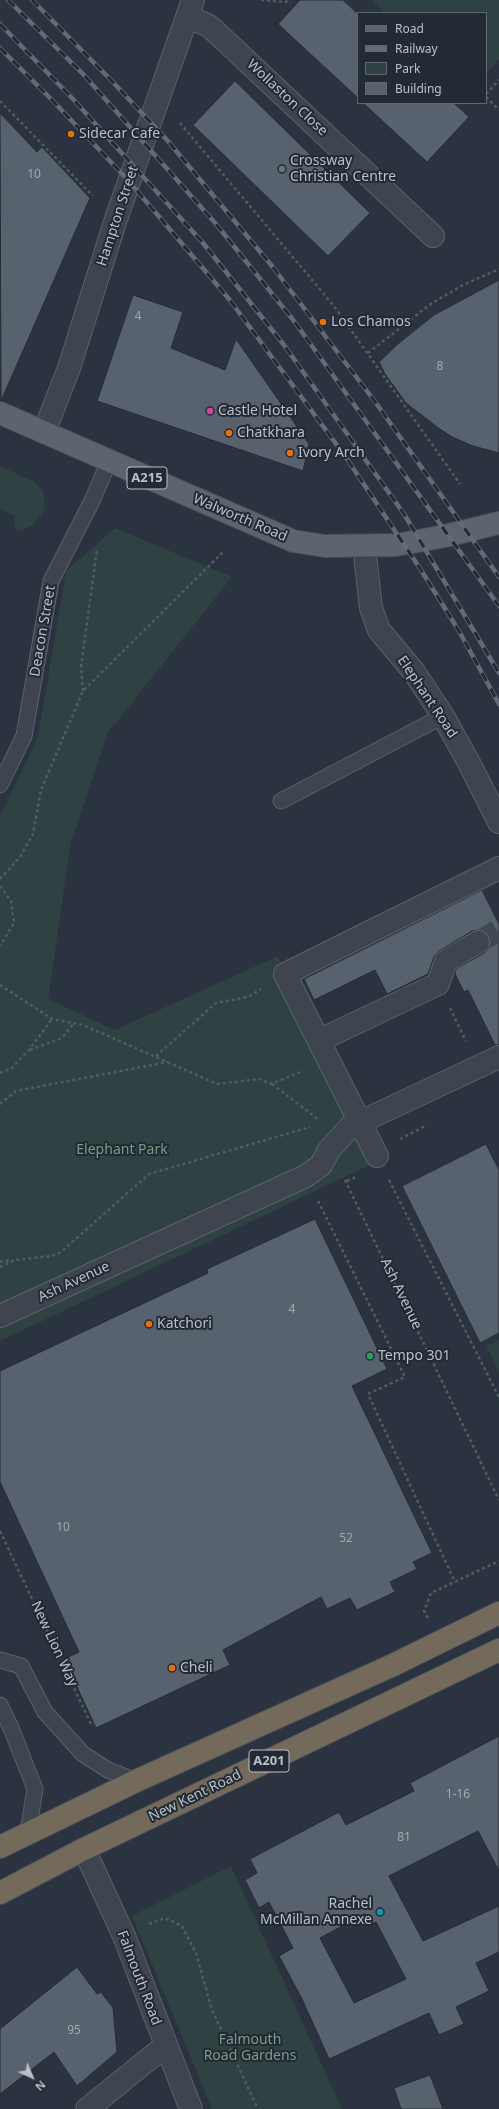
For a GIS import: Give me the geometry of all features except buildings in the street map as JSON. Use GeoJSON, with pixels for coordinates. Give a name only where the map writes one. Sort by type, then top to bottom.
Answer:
{"type":"FeatureCollection","features":[{"type":"Feature","properties":{"kind":"highway","name":"A201"},"geometry":{"type":"LineString","coordinates":[[0,1847],[28,1832],[136,1781],[386,1668],[499,1613]]}},
{"type":"Feature","properties":{"kind":"highway","name":"New Kent Road"},"geometry":{"type":"LineString","coordinates":[[0,1893],[84,1849],[499,1650]]}},
{"type":"Feature","properties":{"kind":"main road","name":"Walworth Road"},"geometry":{"type":"LineString","coordinates":[[0,413],[293,541],[325,546],[396,545],[445,536],[497,523]]}},
{"type":"Feature","properties":{"kind":"street","name":"Hampton Street"},"geometry":{"type":"LineString","coordinates":[[44,432],[69,368],[116,219],[191,8]]}},
{"type":"Feature","properties":{"kind":"street","name":"Wollaston Close"},"geometry":{"type":"LineString","coordinates":[[191,8],[208,26],[433,236]]}},
{"type":"Feature","properties":{"kind":"street","name":"Elephant Road"},"geometry":{"type":"LineString","coordinates":[[364,546],[371,608],[379,630],[414,672],[443,716],[499,822]]}},
{"type":"Feature","properties":{"kind":"street"},"geometry":{"type":"LineString","coordinates":[[377,1156],[356,1125],[330,1060],[285,974],[499,868]]}},
{"type":"Feature","properties":{"kind":"street"},"geometry":{"type":"LineString","coordinates":[[320,1040],[438,984],[446,961],[478,942]]}},
{"type":"Feature","properties":{"kind":"street"},"geometry":{"type":"LineString","coordinates":[[313,1171],[329,1150],[356,1125],[499,1057]]}},
{"type":"Feature","properties":{"kind":"street","name":"Ash Avenue"},"geometry":{"type":"LineString","coordinates":[[0,1316],[313,1171]]}},
{"type":"Feature","properties":{"kind":"street","name":"Falmouth Road"},"geometry":{"type":"LineString","coordinates":[[84,1849],[124,1936],[165,2046],[191,2109]]}},
{"type":"Feature","properties":{"kind":"street"},"geometry":{"type":"LineString","coordinates":[[87,2109],[165,2046]]}},
{"type":"Feature","properties":{"kind":"lane","name":"Deacon Street"},"geometry":{"type":"LineString","coordinates":[[0,785],[24,736],[51,581],[92,500],[109,460]]}},
{"type":"Feature","properties":{"kind":"lane"},"geometry":{"type":"LineString","coordinates":[[281,801],[443,716]]}},
{"type":"Feature","properties":{"kind":"lane"},"geometry":{"type":"LineString","coordinates":[[0,1660],[21,1666],[45,1712],[83,1754],[108,1770],[136,1781]]}},
{"type":"Feature","properties":{"kind":"lane"},"geometry":{"type":"LineString","coordinates":[[0,1705],[11,1728],[35,1789],[28,1832]]}},
{"type":"Feature","properties":{"kind":"path"},"geometry":{"type":"LineString","coordinates":[[261,0],[286,2],[288,0]]}},
{"type":"Feature","properties":{"kind":"path"},"geometry":{"type":"LineString","coordinates":[[487,94],[499,80]]}},
{"type":"Feature","properties":{"kind":"path"},"geometry":{"type":"LineString","coordinates":[[487,96],[499,110]]}},
{"type":"Feature","properties":{"kind":"path"},"geometry":{"type":"LineString","coordinates":[[0,101],[116,219]]}},
{"type":"Feature","properties":{"kind":"path"},"geometry":{"type":"LineString","coordinates":[[184,129],[296,258],[334,306],[460,484]]}},
{"type":"Feature","properties":{"kind":"path"},"geometry":{"type":"LineString","coordinates":[[368,353],[432,303],[463,285],[499,269]]}},
{"type":"Feature","properties":{"kind":"path"},"geometry":{"type":"LineString","coordinates":[[84,691],[82,667],[98,544]]}},
{"type":"Feature","properties":{"kind":"path"},"geometry":{"type":"LineString","coordinates":[[0,879],[20,857],[33,834],[41,790],[84,691],[224,551]]}},
{"type":"Feature","properties":{"kind":"path"},"geometry":{"type":"LineString","coordinates":[[0,886],[11,901],[14,923],[0,946]]}},
{"type":"Feature","properties":{"kind":"path"},"geometry":{"type":"LineString","coordinates":[[156,1056],[216,1003],[248,997],[285,974]]}},
{"type":"Feature","properties":{"kind":"path"},"geometry":{"type":"LineString","coordinates":[[438,984],[479,1066]]}},
{"type":"Feature","properties":{"kind":"path"},"geometry":{"type":"LineString","coordinates":[[0,985],[52,1019],[83,1025],[217,1084],[260,1079],[272,1084],[324,1123]]}},
{"type":"Feature","properties":{"kind":"path"},"geometry":{"type":"LineString","coordinates":[[0,1073],[12,1068],[29,1050],[52,1019]]}},
{"type":"Feature","properties":{"kind":"path"},"geometry":{"type":"LineString","coordinates":[[29,1050],[62,1038],[74,1023]]}},
{"type":"Feature","properties":{"kind":"path"},"geometry":{"type":"LineString","coordinates":[[272,1084],[330,1060]]}},
{"type":"Feature","properties":{"kind":"path"},"geometry":{"type":"LineString","coordinates":[[0,1104],[16,1091],[169,1062]]}},
{"type":"Feature","properties":{"kind":"path"},"geometry":{"type":"LineString","coordinates":[[0,1262],[51,1256],[61,1252],[149,1174],[324,1123],[356,1125]]}},
{"type":"Feature","properties":{"kind":"path"},"geometry":{"type":"LineString","coordinates":[[377,1156],[499,1398]]}},
{"type":"Feature","properties":{"kind":"path"},"geometry":{"type":"LineString","coordinates":[[313,1171],[405,1378],[368,1394],[455,1582]]}},
{"type":"Feature","properties":{"kind":"path","name":"Ash Avenue"},"geometry":{"type":"LineString","coordinates":[[313,1171],[347,1181],[499,1500]]}},
{"type":"Feature","properties":{"kind":"path"},"geometry":{"type":"LineString","coordinates":[[0,1267],[15,1260]]}},
{"type":"Feature","properties":{"kind":"path","name":"New Lion Way"},"geometry":{"type":"LineString","coordinates":[[0,1531],[92,1726]]}},
{"type":"Feature","properties":{"kind":"path"},"geometry":{"type":"LineString","coordinates":[[424,1611],[431,1593],[499,1561]]}},
{"type":"Feature","properties":{"kind":"path"},"geometry":{"type":"LineString","coordinates":[[124,1936],[165,1918],[182,1926],[196,1953],[212,2010],[258,2109]]}},
{"type":"Feature","properties":{"kind":"green space"},"geometry":{"type":"Polygon","coordinates":[[[372,0],[499,0],[499,59],[487,73],[487,12],[384,12],[372,0]]]}},
{"type":"Feature","properties":{"kind":"green space"},"geometry":{"type":"Polygon","coordinates":[[[0,466],[34,482],[44,492],[45,509],[33,525],[22,531],[15,529],[14,516],[0,509],[0,466]]]}},
{"type":"Feature","properties":{"kind":"green space","name":"Elephant Park"},"geometry":{"type":"Polygon","coordinates":[[[115,528],[232,577],[107,734],[71,842],[48,999],[115,1030],[278,956],[350,1127],[370,1165],[0,1341],[0,816],[38,737],[66,571],[115,528]]]}},
{"type":"Feature","properties":{"kind":"green space"},"geometry":{"type":"Polygon","coordinates":[[[499,1340],[499,1373],[486,1346],[499,1340]]]}},
{"type":"Feature","properties":{"kind":"green space","name":"Falmouth Road Gardens"},"geometry":{"type":"Polygon","coordinates":[[[231,1866],[342,2109],[212,2109],[132,1916],[231,1866]]]}},
{"type":"Feature","properties":{"kind":"tunnel"},"geometry":{"type":"LineString","coordinates":[[478,942],[499,930]]}},
{"type":"Feature","properties":{"kind":"railway"},"geometry":{"type":"LineString","coordinates":[[8,0],[83,74],[216,224],[294,321],[499,606]]}},
{"type":"Feature","properties":{"kind":"railway"},"geometry":{"type":"LineString","coordinates":[[32,0],[109,78],[167,140],[272,266],[376,403],[499,577]]}},
{"type":"Feature","properties":{"kind":"railway"},"geometry":{"type":"LineString","coordinates":[[0,24],[73,99],[203,243],[284,345],[404,514],[499,673]]}},
{"type":"Feature","properties":{"kind":"railway"},"geometry":{"type":"LineString","coordinates":[[0,48],[127,179],[229,299],[345,456],[421,570],[459,631],[499,704]]}},
{"type":"Feature","properties":{"kind":"place","name":"Sidecar Cafe"},"geometry":{"type":"Point","coordinates":[71,134]}},
{"type":"Feature","properties":{"kind":"place","name":"Crossway Christian Centre"},"geometry":{"type":"Point","coordinates":[282,169]}},
{"type":"Feature","properties":{"kind":"place","name":"Los Chamos"},"geometry":{"type":"Point","coordinates":[323,322]}},
{"type":"Feature","properties":{"kind":"place","name":"Castle Hotel"},"geometry":{"type":"Point","coordinates":[210,411]}},
{"type":"Feature","properties":{"kind":"place","name":"Chatkhara"},"geometry":{"type":"Point","coordinates":[229,433]}},
{"type":"Feature","properties":{"kind":"place","name":"Ivory Arch"},"geometry":{"type":"Point","coordinates":[290,453]}},
{"type":"Feature","properties":{"kind":"place","name":"Katchori"},"geometry":{"type":"Point","coordinates":[149,1324]}},
{"type":"Feature","properties":{"kind":"place","name":"Tempo 301"},"geometry":{"type":"Point","coordinates":[370,1356]}},
{"type":"Feature","properties":{"kind":"place","name":"Cheli"},"geometry":{"type":"Point","coordinates":[172,1668]}},
{"type":"Feature","properties":{"kind":"place","name":"Rachel McMillan Annexe"},"geometry":{"type":"Point","coordinates":[380,1912]}}]}
